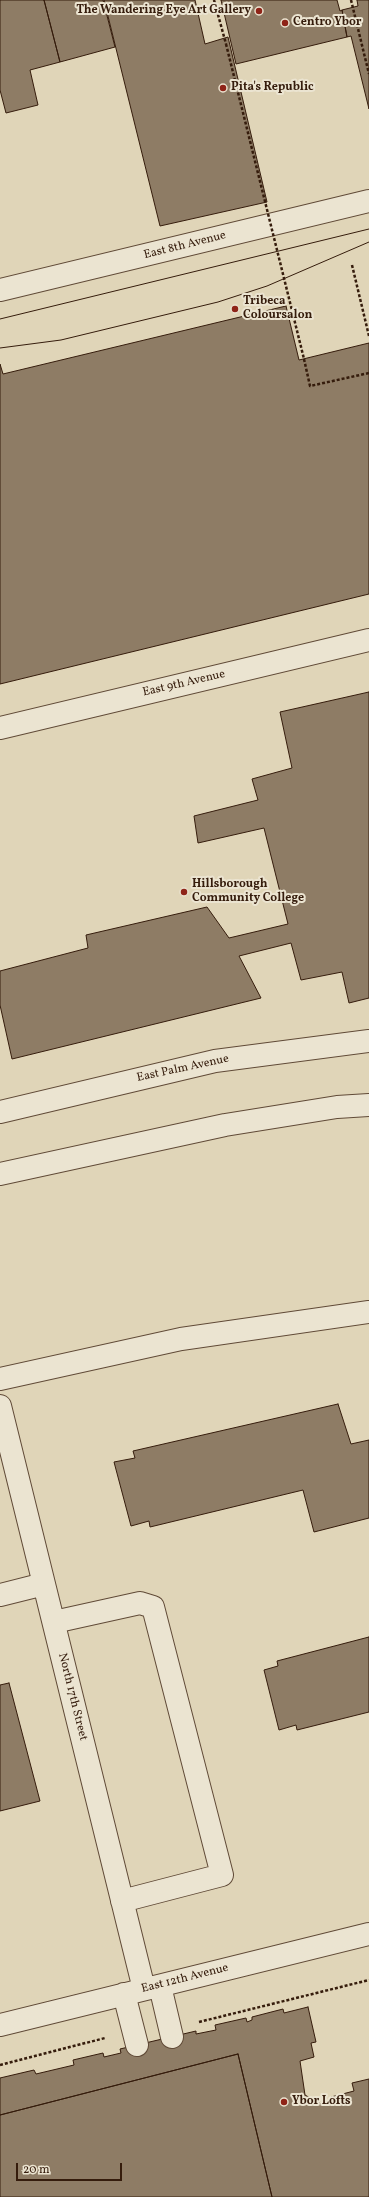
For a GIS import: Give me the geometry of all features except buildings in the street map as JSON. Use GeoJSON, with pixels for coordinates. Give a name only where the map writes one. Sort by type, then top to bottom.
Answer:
{"type":"FeatureCollection","features":[{"type":"Feature","properties":{"kind":"street","name":"East 8th Avenue"},"geometry":{"type":"LineString","coordinates":[[0,290],[369,201]]}},
{"type":"Feature","properties":{"kind":"street","name":"East 9th Avenue"},"geometry":{"type":"LineString","coordinates":[[0,728],[369,640]]}},
{"type":"Feature","properties":{"kind":"street","name":"East Palm Avenue"},"geometry":{"type":"LineString","coordinates":[[0,1112],[215,1061],[369,1041]]}},
{"type":"Feature","properties":{"kind":"street"},"geometry":{"type":"LineString","coordinates":[[0,1174],[225,1125],[337,1107],[369,1105]]}},
{"type":"Feature","properties":{"kind":"street"},"geometry":{"type":"LineString","coordinates":[[0,1379],[181,1339],[369,1312]]}},
{"type":"Feature","properties":{"kind":"street","name":"North 17th Street"},"geometry":{"type":"LineString","coordinates":[[0,1406],[143,1990]]}},
{"type":"Feature","properties":{"kind":"street"},"geometry":{"type":"LineString","coordinates":[[0,1595],[44,1584]]}},
{"type":"Feature","properties":{"kind":"street"},"geometry":{"type":"LineString","coordinates":[[54,1622],[140,1603],[153,1607],[222,1875],[122,1901]]}},
{"type":"Feature","properties":{"kind":"street","name":"East 12th Avenue"},"geometry":{"type":"LineString","coordinates":[[0,2025],[369,1934]]}},
{"type":"Feature","properties":{"kind":"street"},"geometry":{"type":"LineString","coordinates":[[143,1990],[171,2033]]}},
{"type":"Feature","properties":{"kind":"street"},"geometry":{"type":"LineString","coordinates":[[136,2038],[143,1990]]}},
{"type":"Feature","properties":{"kind":"path"},"geometry":{"type":"LineString","coordinates":[[214,0],[310,386],[369,373]]}},
{"type":"Feature","properties":{"kind":"path"},"geometry":{"type":"LineString","coordinates":[[350,0],[369,74]]}},
{"type":"Feature","properties":{"kind":"path"},"geometry":{"type":"LineString","coordinates":[[352,265],[369,336]]}},
{"type":"Feature","properties":{"kind":"path"},"geometry":{"type":"LineString","coordinates":[[171,2033],[369,1980]]}},
{"type":"Feature","properties":{"kind":"path"},"geometry":{"type":"LineString","coordinates":[[0,2065],[136,2038]]}},
{"type":"Feature","properties":{"kind":"tram line"},"geometry":{"type":"LineString","coordinates":[[0,319],[369,229]]}},
{"type":"Feature","properties":{"kind":"tram line"},"geometry":{"type":"LineString","coordinates":[[0,348],[61,340],[218,302],[267,286],[369,242]]}},
{"type":"Feature","properties":{"kind":"place","name":"The Wandering Eye Art Gallery"},"geometry":{"type":"Point","coordinates":[259,11]}},
{"type":"Feature","properties":{"kind":"place","name":"Centro Ybor"},"geometry":{"type":"Point","coordinates":[285,23]}},
{"type":"Feature","properties":{"kind":"place","name":"Pita's Republic"},"geometry":{"type":"Point","coordinates":[223,88]}},
{"type":"Feature","properties":{"kind":"place","name":"Tribeca Coloursalon"},"geometry":{"type":"Point","coordinates":[235,309]}},
{"type":"Feature","properties":{"kind":"place","name":"Hillsborough Community College"},"geometry":{"type":"Point","coordinates":[184,892]}},
{"type":"Feature","properties":{"kind":"place","name":"Ybor Lofts"},"geometry":{"type":"Point","coordinates":[284,2102]}}]}
